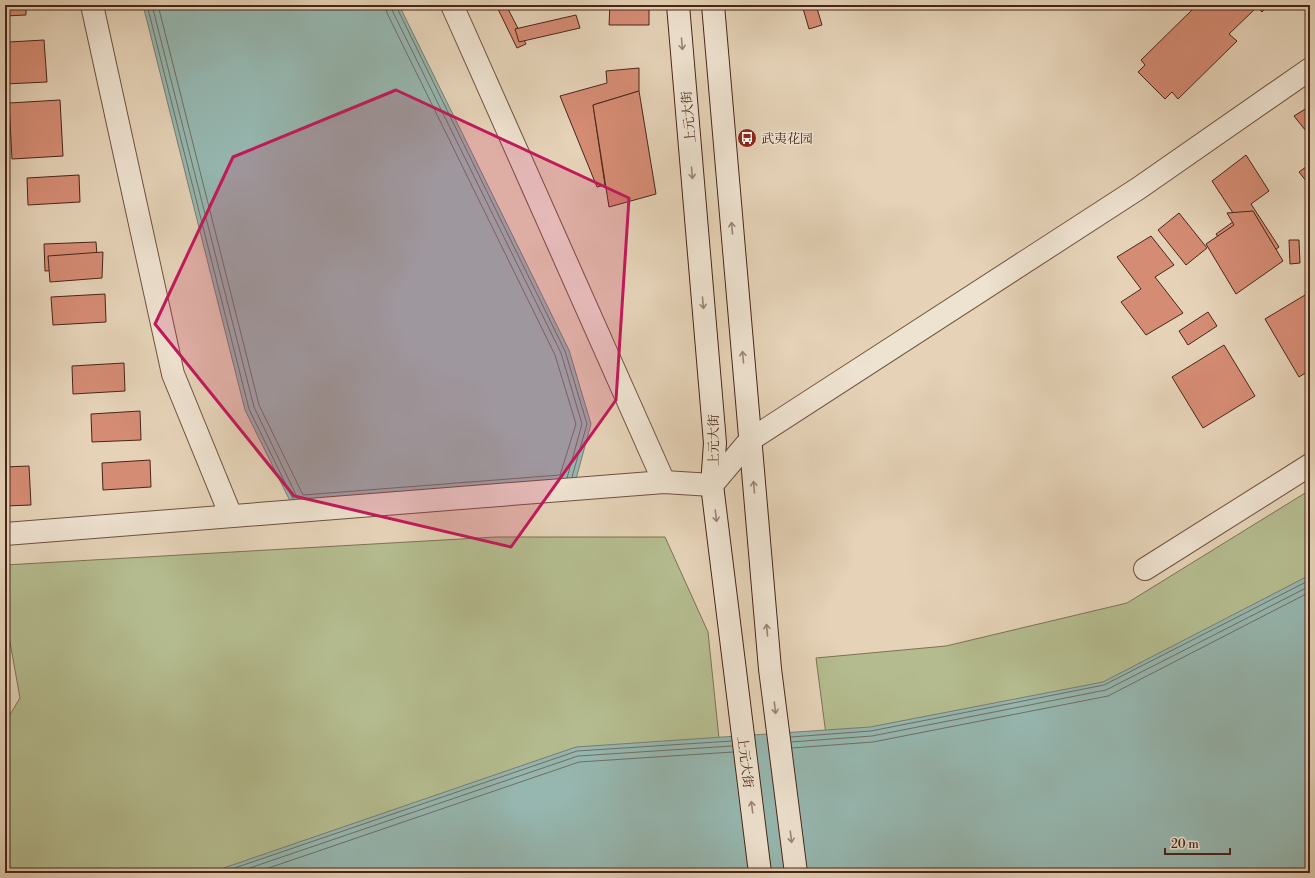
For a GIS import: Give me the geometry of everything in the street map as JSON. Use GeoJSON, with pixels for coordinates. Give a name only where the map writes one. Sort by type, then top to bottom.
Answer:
{"type":"FeatureCollection","features":[{"type":"Feature","properties":{"kind":"street"},"geometry":{"type":"LineString","coordinates":[[92,5],[173,374],[231,516]]}},
{"type":"Feature","properties":{"kind":"street"},"geometry":{"type":"LineString","coordinates":[[452,5],[664,482]]}},
{"type":"Feature","properties":{"kind":"street","name":"上元大街"},"geometry":{"type":"LineString","coordinates":[[678,5],[715,443],[712,485],[760,873]]}},
{"type":"Feature","properties":{"kind":"street"},"geometry":{"type":"LineString","coordinates":[[713,5],[770,669],[796,873]]}},
{"type":"Feature","properties":{"kind":"street"},"geometry":{"type":"LineString","coordinates":[[5,534],[664,482],[712,485],[750,440],[1139,188],[1310,69]]}},
{"type":"Feature","properties":{"kind":"street"},"geometry":{"type":"LineString","coordinates":[[1145,568],[1310,465]]}},
{"type":"Feature","properties":{"kind":"highlighted area"},"geometry":{"type":"Polygon","coordinates":[[[396,90],[629,198],[616,400],[511,547],[294,496],[155,324],[233,157],[396,90]]]}},
{"type":"Feature","properties":{"kind":"green space"},"geometry":{"type":"Polygon","coordinates":[[[1310,490],[1310,873],[844,873],[816,658],[946,646],[1127,603],[1310,490]]]}},
{"type":"Feature","properties":{"kind":"green space"},"geometry":{"type":"Polygon","coordinates":[[[496,537],[665,537],[708,632],[733,873],[5,873],[5,723],[20,698],[5,614],[5,565],[496,537]]]}},
{"type":"Feature","properties":{"kind":"water"},"geometry":{"type":"Polygon","coordinates":[[[143,5],[399,5],[569,350],[591,424],[573,490],[295,511],[245,410],[143,5]]]}},
{"type":"Feature","properties":{"kind":"water"},"geometry":{"type":"Polygon","coordinates":[[[1310,575],[1310,873],[211,873],[576,747],[870,727],[1103,682],[1310,575]]]}},
{"type":"Feature","properties":{"kind":"building"},"geometry":{"type":"Polygon","coordinates":[[[5,5],[26,5],[26,15],[5,16],[5,5]]]}},
{"type":"Feature","properties":{"kind":"building"},"geometry":{"type":"Polygon","coordinates":[[[496,5],[506,5],[526,44],[517,48],[496,5]]]}},
{"type":"Feature","properties":{"kind":"building"},"geometry":{"type":"Polygon","coordinates":[[[610,5],[649,5],[649,25],[609,25],[610,5]]]}},
{"type":"Feature","properties":{"kind":"building"},"geometry":{"type":"Polygon","coordinates":[[[802,5],[816,5],[822,25],[809,29],[802,5]]]}},
{"type":"Feature","properties":{"kind":"building"},"geometry":{"type":"Polygon","coordinates":[[[1197,5],[1201,5],[1206,10],[1211,5],[1268,5],[1262,12],[1257,7],[1229,34],[1237,41],[1178,99],[1172,92],[1165,99],[1138,72],[1145,65],[1141,60],[1197,5]]]}},
{"type":"Feature","properties":{"kind":"building"},"geometry":{"type":"Polygon","coordinates":[[[576,15],[580,28],[519,42],[515,29],[576,15]]]}},
{"type":"Feature","properties":{"kind":"building"},"geometry":{"type":"Polygon","coordinates":[[[44,40],[47,82],[5,84],[5,49],[10,49],[9,42],[44,40]]]}},
{"type":"Feature","properties":{"kind":"building"},"geometry":{"type":"Polygon","coordinates":[[[639,68],[639,91],[593,105],[605,185],[597,187],[560,96],[607,83],[606,71],[639,68]]]}},
{"type":"Feature","properties":{"kind":"building"},"geometry":{"type":"Polygon","coordinates":[[[639,91],[656,194],[609,207],[593,105],[639,91]]]}},
{"type":"Feature","properties":{"kind":"building"},"geometry":{"type":"Polygon","coordinates":[[[60,100],[63,156],[12,159],[9,103],[60,100]]]}},
{"type":"Feature","properties":{"kind":"building"},"geometry":{"type":"Polygon","coordinates":[[[1310,106],[1310,136],[1294,116],[1310,106]]]}},
{"type":"Feature","properties":{"kind":"building"},"geometry":{"type":"Polygon","coordinates":[[[1246,155],[1269,191],[1251,204],[1279,247],[1243,274],[1216,234],[1237,219],[1212,181],[1246,155]]]}},
{"type":"Feature","properties":{"kind":"building"},"geometry":{"type":"Polygon","coordinates":[[[1310,164],[1310,186],[1299,172],[1310,164]]]}},
{"type":"Feature","properties":{"kind":"building"},"geometry":{"type":"Polygon","coordinates":[[[79,175],[80,202],[28,205],[27,178],[79,175]]]}},
{"type":"Feature","properties":{"kind":"building"},"geometry":{"type":"Polygon","coordinates":[[[1253,211],[1283,261],[1236,294],[1206,244],[1234,225],[1227,213],[1253,211]]]}},
{"type":"Feature","properties":{"kind":"building"},"geometry":{"type":"Polygon","coordinates":[[[1179,213],[1207,248],[1186,265],[1158,230],[1179,213]]]}},
{"type":"Feature","properties":{"kind":"building"},"geometry":{"type":"Polygon","coordinates":[[[1151,236],[1174,265],[1155,277],[1183,313],[1146,335],[1121,302],[1141,289],[1117,257],[1151,236]]]}},
{"type":"Feature","properties":{"kind":"building"},"geometry":{"type":"Polygon","coordinates":[[[1289,240],[1299,240],[1300,263],[1290,264],[1289,240]]]}},
{"type":"Feature","properties":{"kind":"building"},"geometry":{"type":"Polygon","coordinates":[[[96,242],[98,268],[45,271],[44,244],[96,242]]]}},
{"type":"Feature","properties":{"kind":"building"},"geometry":{"type":"Polygon","coordinates":[[[103,252],[102,278],[50,282],[48,256],[103,252]]]}},
{"type":"Feature","properties":{"kind":"building"},"geometry":{"type":"Polygon","coordinates":[[[1310,292],[1310,370],[1299,377],[1265,319],[1310,292]]]}},
{"type":"Feature","properties":{"kind":"building"},"geometry":{"type":"Polygon","coordinates":[[[105,294],[106,322],[53,325],[51,297],[105,294]]]}},
{"type":"Feature","properties":{"kind":"building"},"geometry":{"type":"Polygon","coordinates":[[[1208,312],[1217,326],[1188,345],[1179,331],[1208,312]]]}},
{"type":"Feature","properties":{"kind":"building"},"geometry":{"type":"Polygon","coordinates":[[[1224,345],[1255,396],[1203,428],[1172,377],[1224,345]]]}},
{"type":"Feature","properties":{"kind":"building"},"geometry":{"type":"Polygon","coordinates":[[[124,363],[125,391],[73,394],[72,366],[124,363]]]}},
{"type":"Feature","properties":{"kind":"building"},"geometry":{"type":"Polygon","coordinates":[[[140,411],[141,440],[92,442],[91,414],[140,411]]]}},
{"type":"Feature","properties":{"kind":"building"},"geometry":{"type":"Polygon","coordinates":[[[150,460],[151,487],[103,490],[102,463],[150,460]]]}},
{"type":"Feature","properties":{"kind":"building"},"geometry":{"type":"Polygon","coordinates":[[[29,466],[31,505],[5,506],[5,467],[29,466]]]}},
{"type":"Feature","properties":{"kind":"place","name":"武夷花园"},"geometry":{"type":"Point","coordinates":[747,138]}}]}
